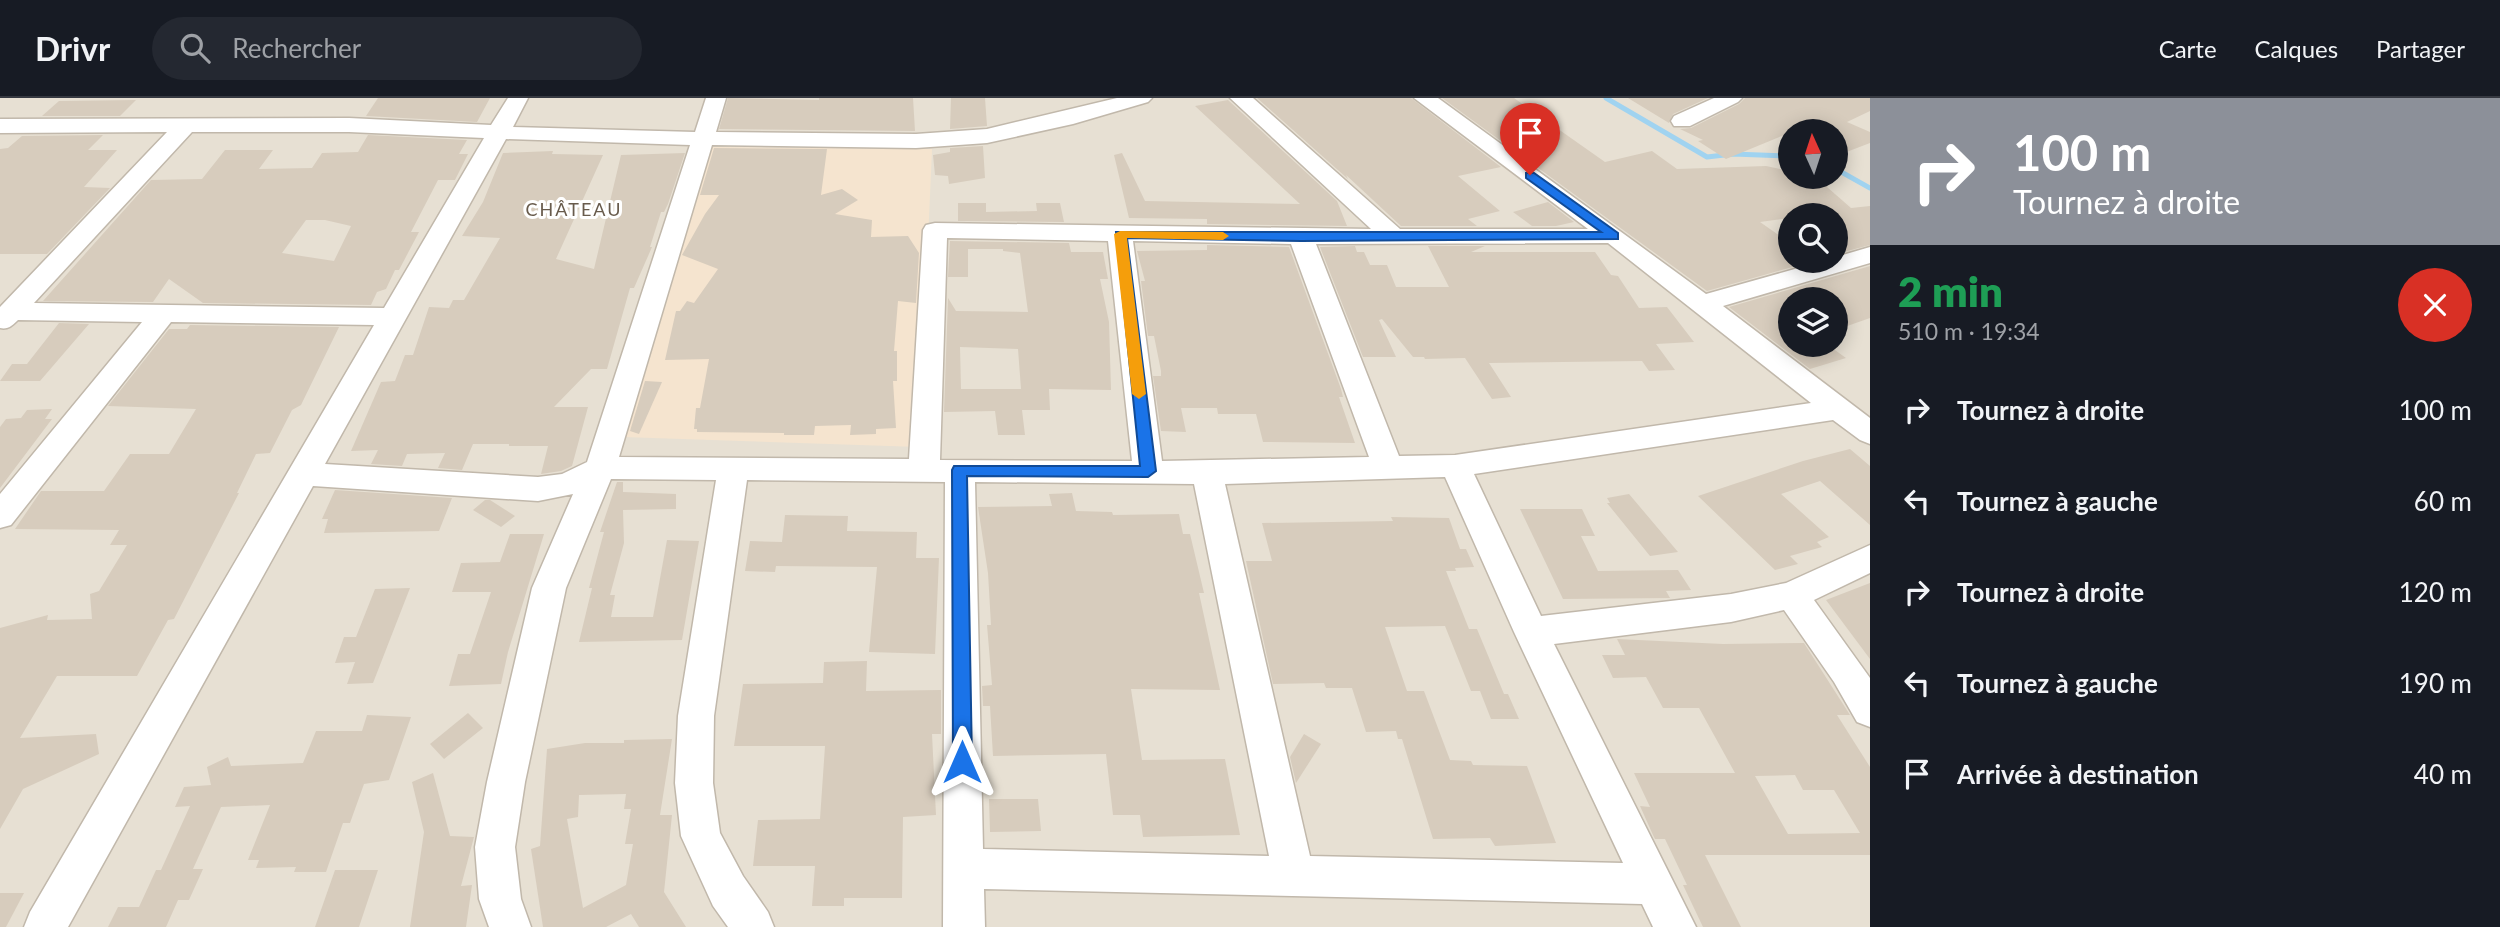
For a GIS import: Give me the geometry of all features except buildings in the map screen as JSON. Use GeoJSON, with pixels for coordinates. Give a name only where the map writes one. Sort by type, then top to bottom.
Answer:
{"type":"FeatureCollection","features":[{"type":"Feature","properties":{"kind":"street"},"geometry":{"type":"LineString","coordinates":[[45,927],[518,98]]}},
{"type":"Feature","properties":{"kind":"street"},"geometry":{"type":"LineString","coordinates":[[510,927],[500,899],[495,847],[506,782],[548,588],[600,468],[716,98]]}},
{"type":"Feature","properties":{"kind":"street"},"geometry":{"type":"LineString","coordinates":[[3,129],[187,124],[349,125],[498,134],[863,142],[952,140],[987,136],[1064,108],[1141,98]]}},
{"type":"Feature","properties":{"kind":"street"},"geometry":{"type":"LineString","coordinates":[[1241,98],[1394,237]]}},
{"type":"Feature","properties":{"kind":"street"},"geometry":{"type":"LineString","coordinates":[[1424,98],[1614,236],[1870,433]]}},
{"type":"Feature","properties":{"kind":"street"},"geometry":{"type":"LineString","coordinates":[[1682,121],[1731,98]]}},
{"type":"Feature","properties":{"kind":"street"},"geometry":{"type":"LineString","coordinates":[[6,317],[187,124]]}},
{"type":"Feature","properties":{"kind":"street"},"geometry":{"type":"LineString","coordinates":[[924,469],[935,230],[1301,237],[1614,236]]}},
{"type":"Feature","properties":{"kind":"street"},"geometry":{"type":"LineString","coordinates":[[1120,234],[1148,471]]}},
{"type":"Feature","properties":{"kind":"street"},"geometry":{"type":"LineString","coordinates":[[1301,237],[1388,469]]}},
{"type":"Feature","properties":{"kind":"street"},"geometry":{"type":"LineString","coordinates":[[1702,304],[1870,255]]}},
{"type":"Feature","properties":{"kind":"street"},"geometry":{"type":"LineString","coordinates":[[0,516],[162,316]]}},
{"type":"Feature","properties":{"kind":"street"},"geometry":{"type":"LineString","coordinates":[[6,317],[394,317]]}},
{"type":"Feature","properties":{"kind":"street"},"geometry":{"type":"LineString","coordinates":[[304,474],[538,489],[559,488],[579,481],[600,468],[1207,473],[1388,469],[1455,466],[1836,409]]}},
{"type":"Feature","properties":{"kind":"street"},"geometry":{"type":"LineString","coordinates":[[1455,466],[1531,632],[1675,927]]}},
{"type":"Feature","properties":{"kind":"street"},"geometry":{"type":"LineString","coordinates":[[960,470],[964,927]]}},
{"type":"Feature","properties":{"kind":"street"},"geometry":{"type":"LineString","coordinates":[[733,471],[696,716],[694,783],[701,836],[728,891],[753,927]]}},
{"type":"Feature","properties":{"kind":"street"},"geometry":{"type":"LineString","coordinates":[[1207,473],[1294,876]]}},
{"type":"Feature","properties":{"kind":"street"},"geometry":{"type":"LineString","coordinates":[[1531,632],[1731,608],[1792,595],[1870,558]]}},
{"type":"Feature","properties":{"kind":"street"},"geometry":{"type":"LineString","coordinates":[[1792,595],[1847,671],[1870,711]]}},
{"type":"Feature","properties":{"kind":"street"},"geometry":{"type":"LineString","coordinates":[[963,869],[1654,884]]}},
{"type":"Feature","properties":{"kind":"shaded area"},"geometry":{"type":"Polygon","coordinates":[[[0,98],[1870,98],[1870,927],[0,927],[0,98]]]}},
{"type":"Feature","properties":{"kind":"shaded area"},"geometry":{"type":"Polygon","coordinates":[[[708,147],[932,149],[919,447],[623,437],[708,147]]]}},
{"type":"Feature","properties":{"kind":"waterway"},"geometry":{"type":"LineString","coordinates":[[1606,98],[1707,157],[1733,154],[1778,156]]}},
{"type":"Feature","properties":{"kind":"waterway"},"geometry":{"type":"LineString","coordinates":[[1848,176],[1870,188]]}},
{"type":"Feature","properties":{"kind":"slow traffic"},"geometry":{"type":"LineString","coordinates":[[1139,394],[1120,234],[1223,236]]}},
{"type":"Feature","properties":{"kind":"district","name":"CHÂTEAU"},"geometry":{"type":"Point","coordinates":[574,210]}},
{"type":"Feature","properties":{"kind":"route"},"geometry":{"type":"LineString","coordinates":[[962,762],[960,470],[1148,471],[1120,234],[1301,237],[1614,236],[1530,175]]}}]}
